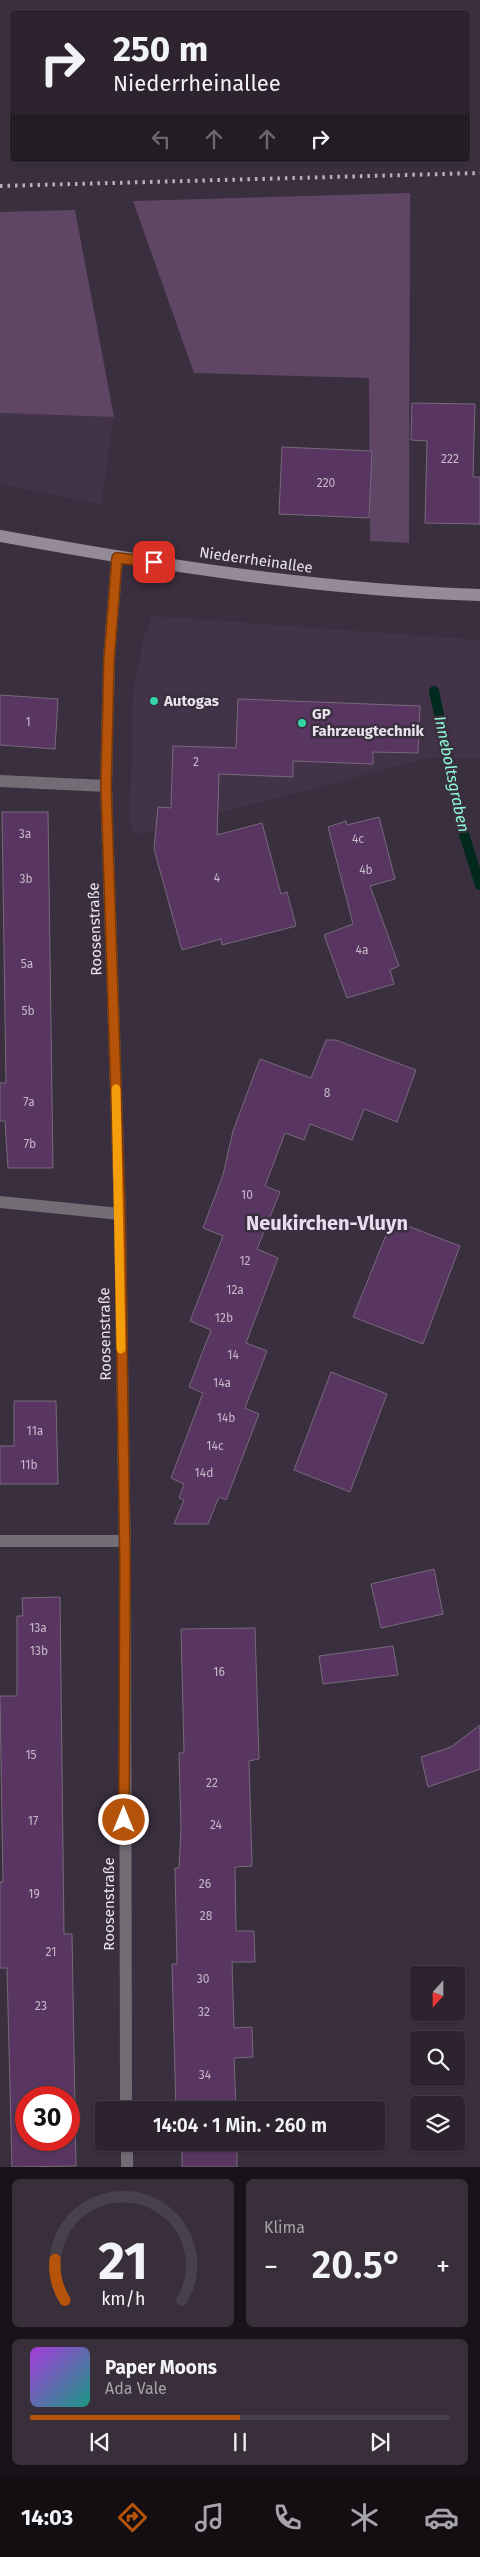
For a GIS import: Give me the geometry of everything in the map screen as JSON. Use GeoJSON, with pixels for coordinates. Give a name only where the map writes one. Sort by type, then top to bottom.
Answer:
{"type":"FeatureCollection","features":[{"type":"Feature","properties":{"kind":"main road","name":"Niederrheinallee"},"geometry":{"type":"LineString","coordinates":[[0,536],[117,558],[322,585],[480,595]]}},
{"type":"Feature","properties":{"kind":"street","name":"Roosenstraße"},"geometry":{"type":"LineString","coordinates":[[117,558],[109,660],[106,786],[120,1214],[126,2101]]}},
{"type":"Feature","properties":{"kind":"street"},"geometry":{"type":"LineString","coordinates":[[0,780],[106,786]]}},
{"type":"Feature","properties":{"kind":"street"},"geometry":{"type":"LineString","coordinates":[[0,1202],[120,1214]]}},
{"type":"Feature","properties":{"kind":"street"},"geometry":{"type":"LineString","coordinates":[[0,1541],[123,1541]]}},
{"type":"Feature","properties":{"kind":"street"},"geometry":{"type":"LineString","coordinates":[[127,2151],[127,2167]]}},
{"type":"Feature","properties":{"kind":"shaded area"},"geometry":{"type":"Polygon","coordinates":[[[410,193],[409,543],[370,541],[369,378],[194,373],[133,201],[410,193]]]}},
{"type":"Feature","properties":{"kind":"shaded area"},"geometry":{"type":"Polygon","coordinates":[[[75,210],[114,417],[0,413],[0,212],[75,210]]]}},
{"type":"Feature","properties":{"kind":"shaded area"},"geometry":{"type":"Polygon","coordinates":[[[0,413],[114,417],[101,504],[0,484],[0,413]]]}},
{"type":"Feature","properties":{"kind":"shaded area"},"geometry":{"type":"Polygon","coordinates":[[[152,616],[480,640],[480,759],[433,757],[134,835],[130,821],[133,693],[143,640],[152,616]]]}},
{"type":"Feature","properties":{"kind":"building"},"geometry":{"type":"Polygon","coordinates":[[[412,403],[475,404],[473,477],[480,477],[480,524],[425,523],[427,441],[411,440],[412,403]]]}},
{"type":"Feature","properties":{"kind":"building"},"geometry":{"type":"Polygon","coordinates":[[[282,447],[372,451],[369,518],[279,514],[282,447]]]}},
{"type":"Feature","properties":{"kind":"building"},"geometry":{"type":"Polygon","coordinates":[[[0,695],[58,699],[55,749],[0,745],[0,695]]]}},
{"type":"Feature","properties":{"kind":"building"},"geometry":{"type":"Polygon","coordinates":[[[238,699],[420,706],[418,753],[373,752],[373,764],[293,761],[293,777],[219,774],[217,835],[262,823],[281,894],[287,892],[296,926],[222,945],[221,939],[182,950],[154,849],[158,807],[171,808],[173,746],[236,748],[238,699]]]}},
{"type":"Feature","properties":{"kind":"building"},"geometry":{"type":"Polygon","coordinates":[[[2,812],[48,812],[53,1168],[8,1168],[5,1121],[0,1121],[0,1083],[6,1083],[2,812]]]}},
{"type":"Feature","properties":{"kind":"building"},"geometry":{"type":"Polygon","coordinates":[[[379,817],[395,879],[370,886],[399,966],[390,970],[394,984],[347,998],[324,935],[353,924],[328,827],[346,821],[347,825],[379,817]]]}},
{"type":"Feature","properties":{"kind":"building"},"geometry":{"type":"Polygon","coordinates":[[[326,1040],[336,1040],[416,1070],[397,1122],[364,1109],[352,1140],[310,1124],[304,1140],[285,1133],[265,1186],[280,1192],[257,1249],[278,1258],[246,1343],[267,1351],[245,1408],[259,1414],[226,1500],[219,1497],[208,1524],[174,1524],[184,1500],[179,1498],[184,1484],[171,1478],[203,1393],[189,1387],[211,1330],[190,1321],[223,1236],[203,1228],[223,1175],[233,1131],[260,1059],[311,1078],[326,1040]]]}},
{"type":"Feature","properties":{"kind":"building"},"geometry":{"type":"Polygon","coordinates":[[[392,1220],[460,1246],[423,1344],[353,1317],[392,1220]]]}},
{"type":"Feature","properties":{"kind":"building"},"geometry":{"type":"Polygon","coordinates":[[[331,1372],[387,1394],[350,1492],[294,1470],[331,1372]]]}},
{"type":"Feature","properties":{"kind":"building"},"geometry":{"type":"Polygon","coordinates":[[[14,1401],[56,1401],[58,1484],[0,1484],[0,1446],[14,1446],[14,1401]]]}},
{"type":"Feature","properties":{"kind":"building"},"geometry":{"type":"Polygon","coordinates":[[[434,1569],[443,1614],[381,1628],[371,1584],[434,1569]]]}},
{"type":"Feature","properties":{"kind":"building"},"geometry":{"type":"Polygon","coordinates":[[[60,1597],[64,1934],[72,1934],[75,2086],[15,2086],[15,2151],[76,2151],[76,2166],[12,2167],[7,1968],[0,1968],[0,1882],[3,1882],[0,1696],[17,1696],[17,1616],[23,1616],[22,1598],[60,1597]]]}},
{"type":"Feature","properties":{"kind":"building"},"geometry":{"type":"Polygon","coordinates":[[[255,1628],[259,1759],[249,1761],[252,1866],[235,1867],[236,1931],[254,1931],[255,1962],[232,1962],[234,2028],[252,2027],[253,2057],[234,2058],[236,2101],[176,2101],[172,1964],[177,1964],[175,1868],[179,1868],[181,1828],[179,1753],[184,1753],[181,1629],[255,1628]]]}},
{"type":"Feature","properties":{"kind":"building"},"geometry":{"type":"Polygon","coordinates":[[[393,1646],[398,1675],[323,1684],[319,1656],[393,1646]]]}},
{"type":"Feature","properties":{"kind":"building"},"geometry":{"type":"Polygon","coordinates":[[[480,1725],[480,1769],[428,1787],[421,1757],[451,1747],[480,1725]]]}},
{"type":"Feature","properties":{"kind":"building"},"geometry":{"type":"Polygon","coordinates":[[[182,2151],[237,2151],[237,2167],[182,2167],[182,2151]]]}},
{"type":"Feature","properties":{"kind":"waterway","name":"Inneboltsgraben"},"geometry":{"type":"LineString","coordinates":[[434,691],[464,834],[480,885]]}},
{"type":"Feature","properties":{"kind":"railway"},"geometry":{"type":"LineString","coordinates":[[0,186],[480,173]]}},
{"type":"Feature","properties":{"kind":"slow traffic"},"geometry":{"type":"LineString","coordinates":[[116,1089],[120,1214],[121,1349]]}},
{"type":"Feature","properties":{"kind":"place","name":"Autogas"},"geometry":{"type":"Point","coordinates":[154,701]}},
{"type":"Feature","properties":{"kind":"place","name":"GP Fahrzeugtechnik"},"geometry":{"type":"Point","coordinates":[302,723]}},
{"type":"Feature","properties":{"kind":"district","name":"Neukirchen-Vluyn"},"geometry":{"type":"Point","coordinates":[327,1223]}},
{"type":"Feature","properties":{"kind":"route"},"geometry":{"type":"LineString","coordinates":[[124,1820],[125,1564],[123,1541],[120,1214],[106,786],[109,660],[111,612],[117,558],[154,562]]}}]}
